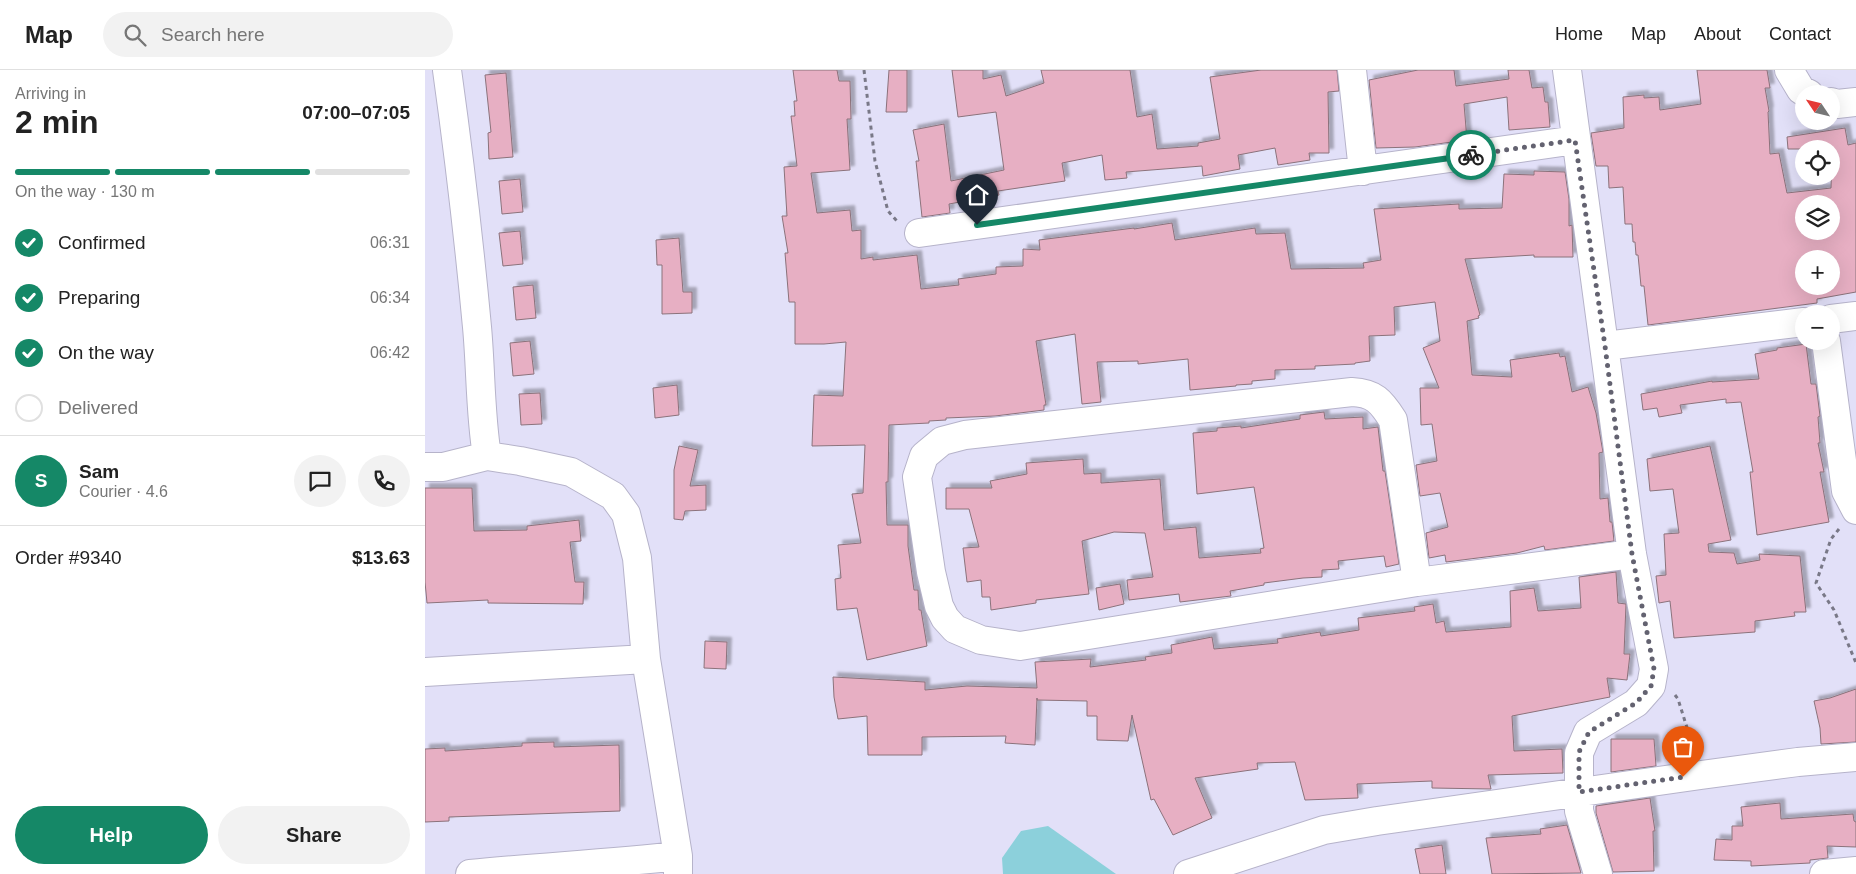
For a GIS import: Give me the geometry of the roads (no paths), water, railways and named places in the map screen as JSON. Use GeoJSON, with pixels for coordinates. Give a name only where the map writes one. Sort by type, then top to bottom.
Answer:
{"type":"FeatureCollection","features":[{"type":"Feature","properties":{"kind":"street"},"geometry":{"type":"LineString","coordinates":[[447,70],[467,219],[477,331],[482,427],[487,456]]}},
{"type":"Feature","properties":{"kind":"street"},"geometry":{"type":"LineString","coordinates":[[1352,70],[1363,171]]}},
{"type":"Feature","properties":{"kind":"street"},"geometry":{"type":"LineString","coordinates":[[1567,70],[1632,554],[1654,669],[1651,686],[1636,703],[1589,732],[1579,752],[1579,811],[1598,874]]}},
{"type":"Feature","properties":{"kind":"street"},"geometry":{"type":"LineString","coordinates":[[1789,70],[1798,85]]}},
{"type":"Feature","properties":{"kind":"street"},"geometry":{"type":"LineString","coordinates":[[1840,104],[1856,102]]}},
{"type":"Feature","properties":{"kind":"street"},"geometry":{"type":"LineString","coordinates":[[919,233],[1575,140]]}},
{"type":"Feature","properties":{"kind":"street"},"geometry":{"type":"LineString","coordinates":[[1840,318],[1856,316]]}},
{"type":"Feature","properties":{"kind":"street"},"geometry":{"type":"LineString","coordinates":[[1605,346],[1795,323]]}},
{"type":"Feature","properties":{"kind":"street"},"geometry":{"type":"LineString","coordinates":[[1827,350],[1847,491],[1856,509]]}},
{"type":"Feature","properties":{"kind":"street"},"geometry":{"type":"LineString","coordinates":[[1417,582],[1393,420],[1385,407],[1375,398],[1364,392],[965,435],[942,441],[924,456],[917,477],[931,572],[939,606],[945,618],[955,629],[981,640],[1020,646],[1417,582],[1632,554]]}},
{"type":"Feature","properties":{"kind":"street"},"geometry":{"type":"LineString","coordinates":[[425,467],[443,467],[487,456],[571,472],[613,496],[626,514],[637,558],[646,659],[678,865],[612,863],[470,874]]}},
{"type":"Feature","properties":{"kind":"street"},"geometry":{"type":"LineString","coordinates":[[425,672],[646,659]]}},
{"type":"Feature","properties":{"kind":"street"},"geometry":{"type":"LineString","coordinates":[[1188,874],[1324,830],[1473,806],[1798,762],[1856,757]]}},
{"type":"Feature","properties":{"kind":"street"},"geometry":{"type":"LineString","coordinates":[[1824,874],[1856,871]]}}]}
